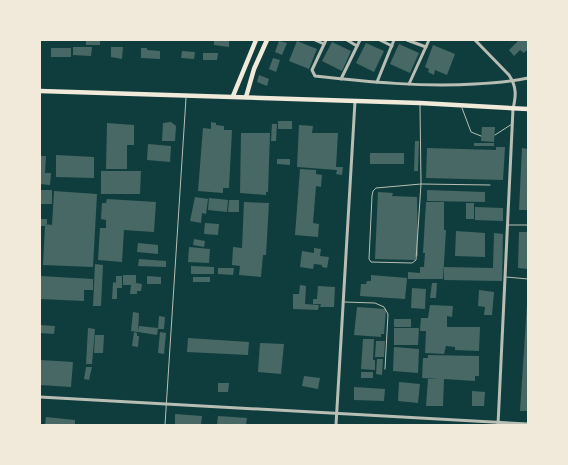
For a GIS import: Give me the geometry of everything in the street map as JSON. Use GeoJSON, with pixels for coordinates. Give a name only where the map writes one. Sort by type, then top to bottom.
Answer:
{"type":"FeatureCollection","features":[{"type":"Feature","properties":{"kind":"main road"},"geometry":{"type":"LineString","coordinates":[[233,96],[256,40]]}},
{"type":"Feature","properties":{"kind":"main road"},"geometry":{"type":"LineString","coordinates":[[246,97],[254,69],[267,40]]}},
{"type":"Feature","properties":{"kind":"main road"},"geometry":{"type":"LineString","coordinates":[[40,91],[420,103],[528,110]]}},
{"type":"Feature","properties":{"kind":"street"},"geometry":{"type":"LineString","coordinates":[[315,40],[324,44]]}},
{"type":"Feature","properties":{"kind":"street"},"geometry":{"type":"LineString","coordinates":[[326,40],[312,73],[315,76],[377,82],[449,85],[513,81],[528,78]]}},
{"type":"Feature","properties":{"kind":"street"},"geometry":{"type":"LineString","coordinates":[[346,40],[357,46]]}},
{"type":"Feature","properties":{"kind":"street"},"geometry":{"type":"LineString","coordinates":[[341,79],[360,40]]}},
{"type":"Feature","properties":{"kind":"street"},"geometry":{"type":"LineString","coordinates":[[380,40],[392,46]]}},
{"type":"Feature","properties":{"kind":"street"},"geometry":{"type":"LineString","coordinates":[[377,82],[394,40]]}},
{"type":"Feature","properties":{"kind":"street"},"geometry":{"type":"LineString","coordinates":[[407,40],[426,47]]}},
{"type":"Feature","properties":{"kind":"street"},"geometry":{"type":"LineString","coordinates":[[410,84],[429,40]]}},
{"type":"Feature","properties":{"kind":"street"},"geometry":{"type":"LineString","coordinates":[[475,40],[513,81],[516,93],[512,124],[498,423]]}},
{"type":"Feature","properties":{"kind":"street"},"geometry":{"type":"LineString","coordinates":[[336,425],[355,101]]}},
{"type":"Feature","properties":{"kind":"street"},"geometry":{"type":"LineString","coordinates":[[40,397],[528,424]]}},
{"type":"Feature","properties":{"kind":"lane"},"geometry":{"type":"LineString","coordinates":[[165,425],[186,95]]}},
{"type":"Feature","properties":{"kind":"lane"},"geometry":{"type":"LineString","coordinates":[[420,103],[421,184],[416,260],[412,263],[371,262],[369,259],[373,191],[376,188],[421,184],[490,185]]}},
{"type":"Feature","properties":{"kind":"lane"},"geometry":{"type":"LineString","coordinates":[[461,106],[472,132],[481,136]]}},
{"type":"Feature","properties":{"kind":"lane"},"geometry":{"type":"LineString","coordinates":[[495,135],[512,124]]}},
{"type":"Feature","properties":{"kind":"lane"},"geometry":{"type":"LineString","coordinates":[[508,225],[528,225]]}},
{"type":"Feature","properties":{"kind":"lane"},"geometry":{"type":"LineString","coordinates":[[505,277],[528,279]]}},
{"type":"Feature","properties":{"kind":"lane"},"geometry":{"type":"LineString","coordinates":[[343,302],[375,303],[384,307],[388,314],[385,369]]}},
{"type":"Feature","properties":{"kind":"building"},"geometry":{"type":"Polygon","coordinates":[[[86,40],[100,40],[100,45],[86,45],[86,40]]]}},
{"type":"Feature","properties":{"kind":"building"},"geometry":{"type":"Polygon","coordinates":[[[214,40],[229,40],[229,47],[214,45],[214,40]]]}},
{"type":"Feature","properties":{"kind":"building"},"geometry":{"type":"Polygon","coordinates":[[[519,40],[528,40],[528,49],[524,53],[520,50],[514,56],[509,50],[519,40]]]}},
{"type":"Feature","properties":{"kind":"building"},"geometry":{"type":"Polygon","coordinates":[[[279,41],[287,43],[282,55],[275,52],[279,41]]]}},
{"type":"Feature","properties":{"kind":"building"},"geometry":{"type":"Polygon","coordinates":[[[297,41],[317,49],[309,69],[289,61],[297,41]]]}},
{"type":"Feature","properties":{"kind":"building"},"geometry":{"type":"Polygon","coordinates":[[[332,42],[351,51],[342,71],[322,61],[332,42]]]}},
{"type":"Feature","properties":{"kind":"building"},"geometry":{"type":"Polygon","coordinates":[[[366,43],[384,51],[374,72],[356,63],[366,43]]]}},
{"type":"Feature","properties":{"kind":"building"},"geometry":{"type":"Polygon","coordinates":[[[399,44],[419,53],[410,73],[390,64],[399,44]]]}},
{"type":"Feature","properties":{"kind":"building"},"geometry":{"type":"Polygon","coordinates":[[[433,45],[455,54],[447,75],[435,70],[434,75],[428,72],[429,69],[425,67],[433,45]]]}},
{"type":"Feature","properties":{"kind":"building"},"geometry":{"type":"Polygon","coordinates":[[[73,47],[92,47],[91,56],[73,55],[73,47]]]}},
{"type":"Feature","properties":{"kind":"building"},"geometry":{"type":"Polygon","coordinates":[[[111,47],[123,47],[122,59],[111,57],[111,47]]]}},
{"type":"Feature","properties":{"kind":"building"},"geometry":{"type":"Polygon","coordinates":[[[51,48],[71,48],[71,57],[51,57],[51,48]]]}},
{"type":"Feature","properties":{"kind":"building"},"geometry":{"type":"Polygon","coordinates":[[[141,48],[160,51],[160,59],[141,58],[141,48]]]}},
{"type":"Feature","properties":{"kind":"building"},"geometry":{"type":"Polygon","coordinates":[[[182,51],[195,52],[194,59],[181,58],[182,51]]]}},
{"type":"Feature","properties":{"kind":"building"},"geometry":{"type":"Polygon","coordinates":[[[203,53],[218,53],[217,60],[203,60],[203,53]]]}},
{"type":"Feature","properties":{"kind":"building"},"geometry":{"type":"Polygon","coordinates":[[[273,58],[280,60],[276,72],[269,69],[273,58]]]}},
{"type":"Feature","properties":{"kind":"building"},"geometry":{"type":"Polygon","coordinates":[[[259,75],[269,79],[267,86],[257,82],[259,75]]]}},
{"type":"Feature","properties":{"kind":"building"},"geometry":{"type":"Polygon","coordinates":[[[278,121],[292,121],[292,129],[278,129],[278,121]]]}},
{"type":"Feature","properties":{"kind":"building"},"geometry":{"type":"Polygon","coordinates":[[[171,122],[176,126],[175,141],[162,141],[163,123],[171,122]]]}},
{"type":"Feature","properties":{"kind":"building"},"geometry":{"type":"Polygon","coordinates":[[[211,122],[224,126],[224,130],[232,130],[229,188],[223,188],[223,193],[198,191],[203,128],[211,129],[211,122]]]}},
{"type":"Feature","properties":{"kind":"building"},"geometry":{"type":"Polygon","coordinates":[[[107,123],[134,125],[134,145],[127,145],[127,169],[106,169],[107,123]]]}},
{"type":"Feature","properties":{"kind":"building"},"geometry":{"type":"Polygon","coordinates":[[[272,124],[277,124],[276,141],[271,141],[272,124]]]}},
{"type":"Feature","properties":{"kind":"building"},"geometry":{"type":"Polygon","coordinates":[[[299,125],[313,126],[312,133],[338,133],[336,167],[343,167],[342,175],[336,174],[337,170],[297,167],[299,125]]]}},
{"type":"Feature","properties":{"kind":"building"},"geometry":{"type":"Polygon","coordinates":[[[482,127],[495,127],[494,142],[481,141],[482,127]]]}},
{"type":"Feature","properties":{"kind":"building"},"geometry":{"type":"Polygon","coordinates":[[[241,133],[270,133],[268,192],[266,192],[266,195],[240,193],[241,133]]]}},
{"type":"Feature","properties":{"kind":"building"},"geometry":{"type":"Polygon","coordinates":[[[415,141],[419,141],[418,171],[414,171],[415,141]]]}},
{"type":"Feature","properties":{"kind":"building"},"geometry":{"type":"Polygon","coordinates":[[[474,143],[494,143],[494,146],[474,146],[474,143]]]}},
{"type":"Feature","properties":{"kind":"building"},"geometry":{"type":"Polygon","coordinates":[[[148,144],[171,146],[170,162],[147,160],[148,144]]]}},
{"type":"Feature","properties":{"kind":"building"},"geometry":{"type":"Polygon","coordinates":[[[496,147],[505,147],[503,180],[426,178],[427,148],[496,150],[496,147]]]}},
{"type":"Feature","properties":{"kind":"building"},"geometry":{"type":"Polygon","coordinates":[[[522,148],[528,149],[528,210],[519,210],[522,148]]]}},
{"type":"Feature","properties":{"kind":"building"},"geometry":{"type":"Polygon","coordinates":[[[370,153],[404,153],[404,164],[370,164],[370,153]]]}},
{"type":"Feature","properties":{"kind":"building"},"geometry":{"type":"Polygon","coordinates":[[[56,155],[94,157],[94,178],[56,177],[56,155]]]}},
{"type":"Feature","properties":{"kind":"building"},"geometry":{"type":"Polygon","coordinates":[[[40,156],[46,156],[45,173],[51,173],[50,185],[40,184],[40,156]]]}},
{"type":"Feature","properties":{"kind":"building"},"geometry":{"type":"Polygon","coordinates":[[[277,159],[290,159],[290,165],[277,164],[277,159]]]}},
{"type":"Feature","properties":{"kind":"building"},"geometry":{"type":"Polygon","coordinates":[[[300,169],[316,170],[316,174],[322,175],[321,187],[316,186],[313,223],[319,224],[318,237],[295,235],[300,169]]]}},
{"type":"Feature","properties":{"kind":"building"},"geometry":{"type":"Polygon","coordinates":[[[101,171],[141,171],[140,194],[101,194],[101,171]]]}},
{"type":"Feature","properties":{"kind":"building"},"geometry":{"type":"Polygon","coordinates":[[[40,190],[52,190],[52,204],[40,204],[40,190]]]}},
{"type":"Feature","properties":{"kind":"building"},"geometry":{"type":"Polygon","coordinates":[[[427,190],[485,192],[485,202],[427,201],[427,190]]]}},
{"type":"Feature","properties":{"kind":"building"},"geometry":{"type":"Polygon","coordinates":[[[54,191],[97,194],[93,267],[43,265],[45,226],[40,226],[40,219],[47,219],[47,224],[45,224],[52,225],[54,191]]]}},
{"type":"Feature","properties":{"kind":"building"},"geometry":{"type":"Polygon","coordinates":[[[378,192],[393,193],[392,196],[417,197],[418,256],[415,257],[415,260],[375,259],[378,192]]]}},
{"type":"Feature","properties":{"kind":"building"},"geometry":{"type":"Polygon","coordinates":[[[195,197],[208,199],[206,214],[202,213],[201,223],[190,221],[195,197]]]}},
{"type":"Feature","properties":{"kind":"building"},"geometry":{"type":"Polygon","coordinates":[[[209,198],[228,200],[227,212],[208,210],[209,198]]]}},
{"type":"Feature","properties":{"kind":"building"},"geometry":{"type":"Polygon","coordinates":[[[107,199],[156,202],[154,232],[124,230],[122,262],[98,260],[100,228],[106,228],[106,220],[101,219],[102,203],[106,203],[107,199]]]}},
{"type":"Feature","properties":{"kind":"building"},"geometry":{"type":"Polygon","coordinates":[[[229,200],[239,200],[239,212],[228,212],[229,200]]]}},
{"type":"Feature","properties":{"kind":"building"},"geometry":{"type":"Polygon","coordinates":[[[244,202],[269,203],[266,255],[263,255],[261,277],[239,275],[240,266],[232,265],[233,247],[242,248],[244,202]]]}},
{"type":"Feature","properties":{"kind":"building"},"geometry":{"type":"Polygon","coordinates":[[[426,202],[444,202],[444,230],[446,230],[443,279],[408,279],[408,272],[420,273],[420,267],[424,267],[426,202]]]}},
{"type":"Feature","properties":{"kind":"building"},"geometry":{"type":"Polygon","coordinates":[[[466,203],[474,203],[474,219],[466,219],[466,203]]]}},
{"type":"Feature","properties":{"kind":"building"},"geometry":{"type":"Polygon","coordinates":[[[475,207],[503,208],[503,221],[475,220],[475,207]]]}},
{"type":"Feature","properties":{"kind":"building"},"geometry":{"type":"Polygon","coordinates":[[[205,223],[219,224],[218,235],[204,234],[205,223]]]}},
{"type":"Feature","properties":{"kind":"building"},"geometry":{"type":"Polygon","coordinates":[[[456,231],[485,233],[485,257],[455,256],[456,231]]]}},
{"type":"Feature","properties":{"kind":"building"},"geometry":{"type":"Polygon","coordinates":[[[519,232],[528,232],[528,269],[518,268],[519,232]]]}},
{"type":"Feature","properties":{"kind":"building"},"geometry":{"type":"Polygon","coordinates":[[[494,233],[503,234],[502,281],[444,280],[444,267],[493,268],[494,233]]]}},
{"type":"Feature","properties":{"kind":"building"},"geometry":{"type":"Polygon","coordinates":[[[194,239],[205,241],[204,247],[193,245],[194,239]]]}},
{"type":"Feature","properties":{"kind":"building"},"geometry":{"type":"Polygon","coordinates":[[[138,243],[158,245],[158,254],[137,252],[138,243]]]}},
{"type":"Feature","properties":{"kind":"building"},"geometry":{"type":"Polygon","coordinates":[[[189,247],[210,249],[209,263],[188,262],[189,247]]]}},
{"type":"Feature","properties":{"kind":"building"},"geometry":{"type":"Polygon","coordinates":[[[314,248],[321,249],[320,256],[329,257],[327,268],[314,264],[313,269],[300,267],[302,251],[314,253],[314,248]]]}},
{"type":"Feature","properties":{"kind":"building"},"geometry":{"type":"Polygon","coordinates":[[[139,259],[166,261],[166,267],[138,266],[139,259]]]}},
{"type":"Feature","properties":{"kind":"building"},"geometry":{"type":"Polygon","coordinates":[[[95,264],[103,265],[101,306],[93,306],[95,264]]]}},
{"type":"Feature","properties":{"kind":"building"},"geometry":{"type":"Polygon","coordinates":[[[191,266],[214,267],[214,274],[191,274],[191,266]]]}},
{"type":"Feature","properties":{"kind":"building"},"geometry":{"type":"Polygon","coordinates":[[[218,268],[234,268],[233,275],[218,274],[218,268]]]}},
{"type":"Feature","properties":{"kind":"building"},"geometry":{"type":"Polygon","coordinates":[[[123,275],[136,275],[136,283],[142,284],[141,291],[137,291],[137,294],[130,294],[131,285],[123,285],[123,275]]]}},
{"type":"Feature","properties":{"kind":"building"},"geometry":{"type":"Polygon","coordinates":[[[371,275],[407,278],[405,299],[360,296],[361,284],[371,281],[371,275]]]}},
{"type":"Feature","properties":{"kind":"building"},"geometry":{"type":"Polygon","coordinates":[[[40,276],[93,279],[93,290],[84,290],[84,301],[40,299],[40,276]]]}},
{"type":"Feature","properties":{"kind":"building"},"geometry":{"type":"Polygon","coordinates":[[[116,276],[122,276],[122,288],[117,288],[117,299],[112,299],[113,282],[116,283],[116,276]]]}},
{"type":"Feature","properties":{"kind":"building"},"geometry":{"type":"Polygon","coordinates":[[[147,276],[161,277],[161,284],[147,284],[147,276]]]}},
{"type":"Feature","properties":{"kind":"building"},"geometry":{"type":"Polygon","coordinates":[[[193,277],[210,277],[210,282],[193,282],[193,277]]]}},
{"type":"Feature","properties":{"kind":"building"},"geometry":{"type":"Polygon","coordinates":[[[432,283],[437,283],[436,298],[430,298],[432,283]]]}},
{"type":"Feature","properties":{"kind":"building"},"geometry":{"type":"Polygon","coordinates":[[[300,285],[306,286],[305,304],[319,305],[318,310],[293,309],[293,294],[299,294],[300,285]]]}},
{"type":"Feature","properties":{"kind":"building"},"geometry":{"type":"Polygon","coordinates":[[[318,286],[335,287],[334,307],[320,307],[321,304],[313,304],[313,299],[317,299],[318,286]]]}},
{"type":"Feature","properties":{"kind":"building"},"geometry":{"type":"Polygon","coordinates":[[[412,288],[426,289],[425,309],[411,308],[412,288]]]}},
{"type":"Feature","properties":{"kind":"building"},"geometry":{"type":"Polygon","coordinates":[[[479,290],[494,292],[492,315],[484,315],[485,307],[478,306],[479,290]]]}},
{"type":"Feature","properties":{"kind":"building"},"geometry":{"type":"Polygon","coordinates":[[[527,304],[528,411],[520,411],[527,304]]]}},
{"type":"Feature","properties":{"kind":"building"},"geometry":{"type":"Polygon","coordinates":[[[430,305],[453,306],[452,317],[447,316],[447,327],[480,327],[479,351],[455,350],[455,347],[446,346],[444,354],[425,353],[426,331],[420,331],[421,318],[428,318],[430,305]]]}},
{"type":"Feature","properties":{"kind":"building"},"geometry":{"type":"Polygon","coordinates":[[[357,307],[386,309],[384,334],[381,334],[381,337],[354,335],[357,307]]]}},
{"type":"Feature","properties":{"kind":"building"},"geometry":{"type":"Polygon","coordinates":[[[133,312],[139,313],[138,332],[131,331],[133,312]]]}},
{"type":"Feature","properties":{"kind":"building"},"geometry":{"type":"Polygon","coordinates":[[[159,316],[165,317],[164,329],[158,329],[159,316]]]}},
{"type":"Feature","properties":{"kind":"building"},"geometry":{"type":"Polygon","coordinates":[[[394,319],[411,319],[411,327],[394,327],[394,319]]]}},
{"type":"Feature","properties":{"kind":"building"},"geometry":{"type":"Polygon","coordinates":[[[40,325],[55,326],[54,334],[40,333],[40,325]]]}},
{"type":"Feature","properties":{"kind":"building"},"geometry":{"type":"Polygon","coordinates":[[[139,326],[158,328],[157,335],[138,332],[139,326]]]}},
{"type":"Feature","properties":{"kind":"building"},"geometry":{"type":"Polygon","coordinates":[[[88,328],[95,329],[92,364],[86,364],[88,328]]]}},
{"type":"Feature","properties":{"kind":"building"},"geometry":{"type":"Polygon","coordinates":[[[394,328],[419,328],[418,345],[394,345],[394,328]]]}},
{"type":"Feature","properties":{"kind":"building"},"geometry":{"type":"Polygon","coordinates":[[[134,332],[139,336],[138,347],[132,346],[134,332]]]}},
{"type":"Feature","properties":{"kind":"building"},"geometry":{"type":"Polygon","coordinates":[[[160,332],[166,333],[164,354],[158,353],[160,332]]]}},
{"type":"Feature","properties":{"kind":"building"},"geometry":{"type":"Polygon","coordinates":[[[95,335],[104,335],[103,353],[94,353],[95,335]]]}},
{"type":"Feature","properties":{"kind":"building"},"geometry":{"type":"Polygon","coordinates":[[[188,338],[249,342],[248,355],[187,352],[188,338]]]}},
{"type":"Feature","properties":{"kind":"building"},"geometry":{"type":"Polygon","coordinates":[[[363,339],[374,339],[373,360],[375,360],[375,370],[361,369],[363,339]]]}},
{"type":"Feature","properties":{"kind":"building"},"geometry":{"type":"Polygon","coordinates":[[[376,341],[385,341],[384,357],[375,357],[376,341]]]}},
{"type":"Feature","properties":{"kind":"building"},"geometry":{"type":"Polygon","coordinates":[[[260,343],[284,344],[281,374],[258,372],[260,343]]]}},
{"type":"Feature","properties":{"kind":"building"},"geometry":{"type":"Polygon","coordinates":[[[394,347],[419,349],[418,373],[393,371],[394,347]]]}},
{"type":"Feature","properties":{"kind":"building"},"geometry":{"type":"Polygon","coordinates":[[[428,355],[479,356],[479,376],[475,376],[475,381],[444,379],[443,406],[426,406],[428,379],[439,379],[422,378],[423,358],[428,358],[428,355]]]}},
{"type":"Feature","properties":{"kind":"building"},"geometry":{"type":"Polygon","coordinates":[[[377,359],[383,359],[382,375],[376,374],[377,359]]]}},
{"type":"Feature","properties":{"kind":"building"},"geometry":{"type":"Polygon","coordinates":[[[40,360],[73,362],[71,387],[40,385],[40,360]]]}},
{"type":"Feature","properties":{"kind":"building"},"geometry":{"type":"Polygon","coordinates":[[[86,367],[92,367],[89,380],[84,379],[86,367]]]}},
{"type":"Feature","properties":{"kind":"building"},"geometry":{"type":"Polygon","coordinates":[[[361,372],[373,372],[373,378],[361,378],[361,372]]]}},
{"type":"Feature","properties":{"kind":"building"},"geometry":{"type":"Polygon","coordinates":[[[304,376],[320,378],[318,389],[302,386],[304,376]]]}},
{"type":"Feature","properties":{"kind":"building"},"geometry":{"type":"Polygon","coordinates":[[[399,382],[420,384],[418,403],[398,401],[399,382]]]}},
{"type":"Feature","properties":{"kind":"building"},"geometry":{"type":"Polygon","coordinates":[[[218,383],[229,383],[228,392],[218,392],[218,383]]]}},
{"type":"Feature","properties":{"kind":"building"},"geometry":{"type":"Polygon","coordinates":[[[354,387],[385,389],[384,401],[354,400],[354,387]]]}},
{"type":"Feature","properties":{"kind":"building"},"geometry":{"type":"Polygon","coordinates":[[[472,391],[485,392],[484,406],[472,406],[472,391]]]}},
{"type":"Feature","properties":{"kind":"building"},"geometry":{"type":"Polygon","coordinates":[[[175,414],[202,416],[201,425],[175,425],[175,414]]]}},
{"type":"Feature","properties":{"kind":"building"},"geometry":{"type":"Polygon","coordinates":[[[218,416],[247,418],[246,425],[217,425],[218,416]]]}},
{"type":"Feature","properties":{"kind":"building"},"geometry":{"type":"Polygon","coordinates":[[[46,417],[75,420],[75,425],[45,425],[46,417]]]}}]}
